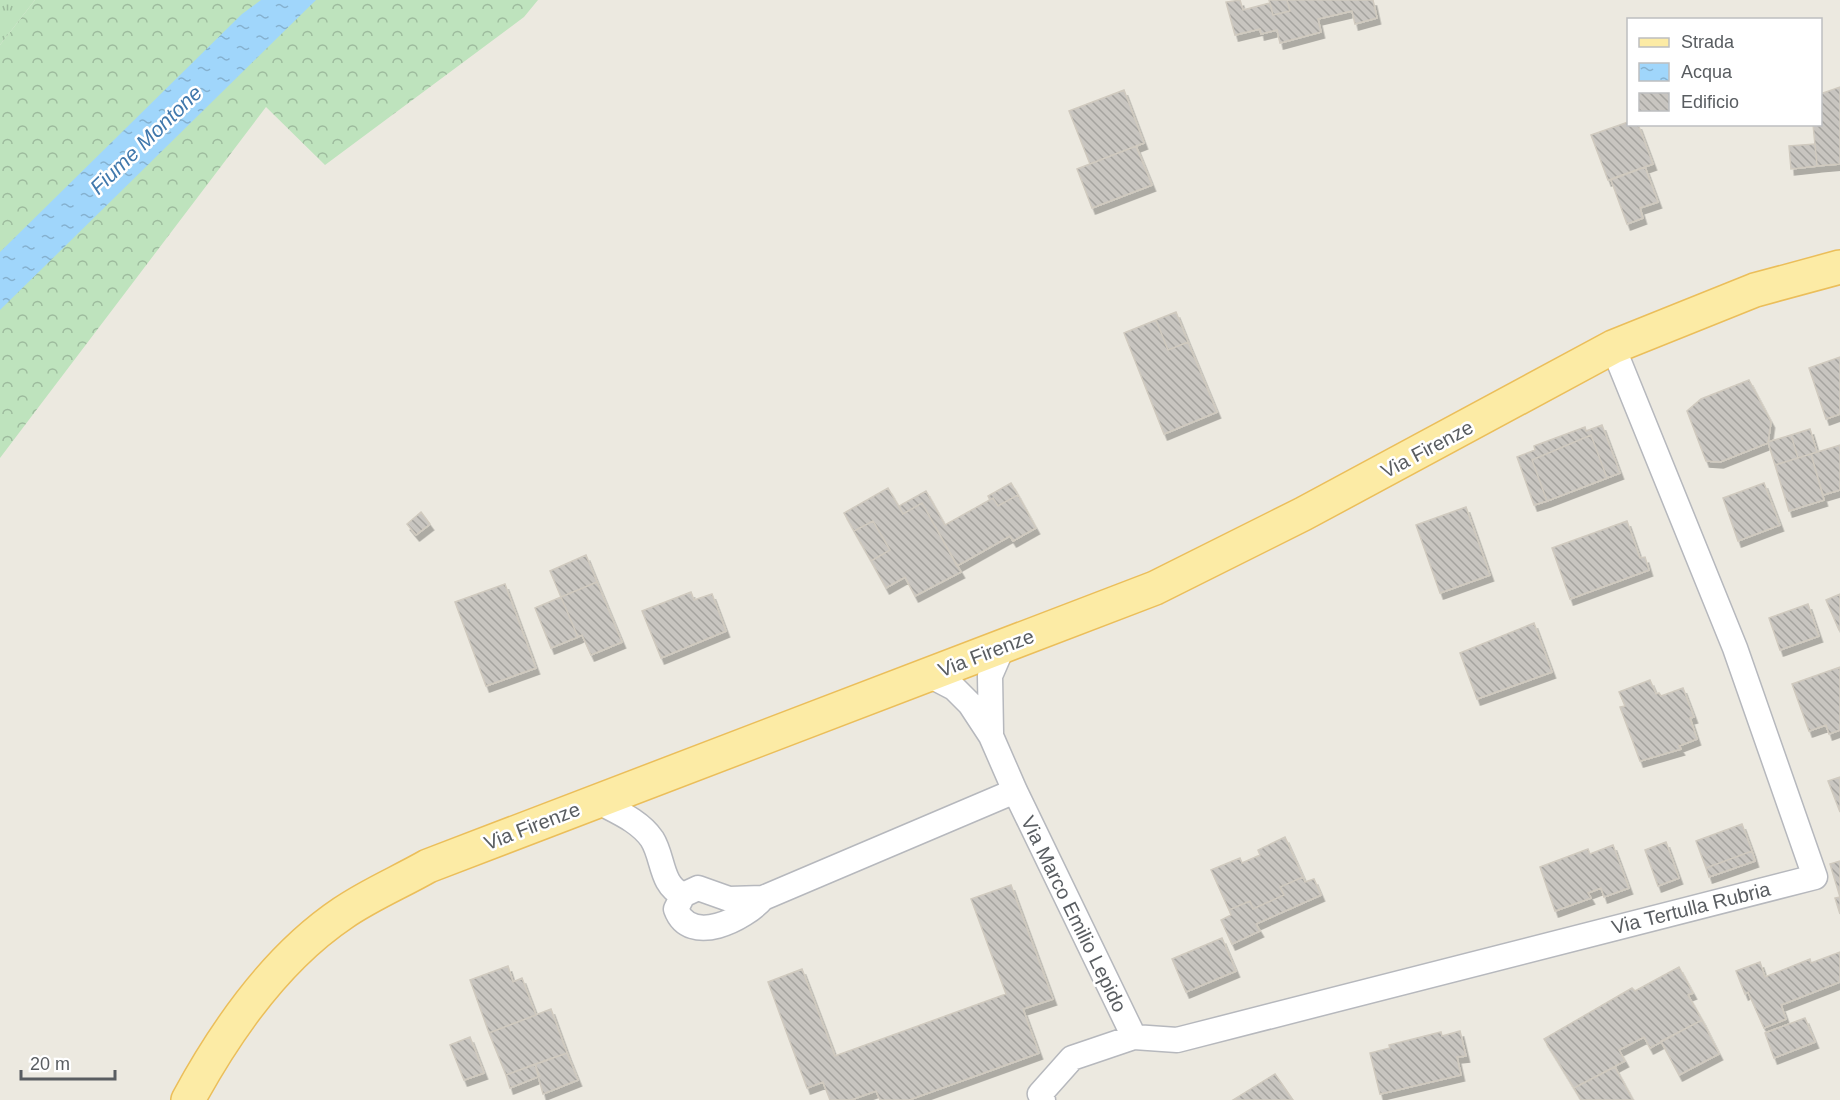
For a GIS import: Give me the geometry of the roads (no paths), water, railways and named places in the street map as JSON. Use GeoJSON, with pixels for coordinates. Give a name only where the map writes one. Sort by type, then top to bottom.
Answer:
{"type":"FeatureCollection","features":[{"type":"Feature","properties":{"kind":"main road","name":"Via Firenze"},"geometry":{"type":"LineString","coordinates":[[188,1100],[232,1027],[291,956],[343,913],[428,866],[1166,582],[1324,504],[1613,347],[1755,290],[1840,267]]}},
{"type":"Feature","properties":{"kind":"street","name":"Via Tertulla Rubria"},"geometry":{"type":"LineString","coordinates":[[1043,1100],[1040,1094],[1072,1058],[1134,1037],[1177,1040],[1815,877],[1735,648],[1613,347]]}},
{"type":"Feature","properties":{"kind":"street","name":"Via Marco Emilio Lepido"},"geometry":{"type":"LineString","coordinates":[[991,736],[990,676],[1003,646]]}},
{"type":"Feature","properties":{"kind":"street","name":"Via Marco Emilio Lepido"},"geometry":{"type":"LineString","coordinates":[[928,675],[954,688],[970,704],[991,736],[1015,791],[1134,1037]]}},
{"type":"Feature","properties":{"kind":"street","name":"Via Marco Emilio Lepido"},"geometry":{"type":"LineString","coordinates":[[763,898],[753,909],[714,926],[694,928],[680,919],[676,909],[683,895],[698,888],[729,899],[763,898],[1015,791]]}},
{"type":"Feature","properties":{"kind":"street"},"geometry":{"type":"LineString","coordinates":[[597,801],[633,821],[651,838],[668,885],[683,895]]}},
{"type":"Feature","properties":{"kind":"water","name":"Fiume Montone"},"geometry":{"type":"Polygon","coordinates":[[[261,0],[316,0],[0,310],[0,252],[242,14],[261,0]]]}}]}
